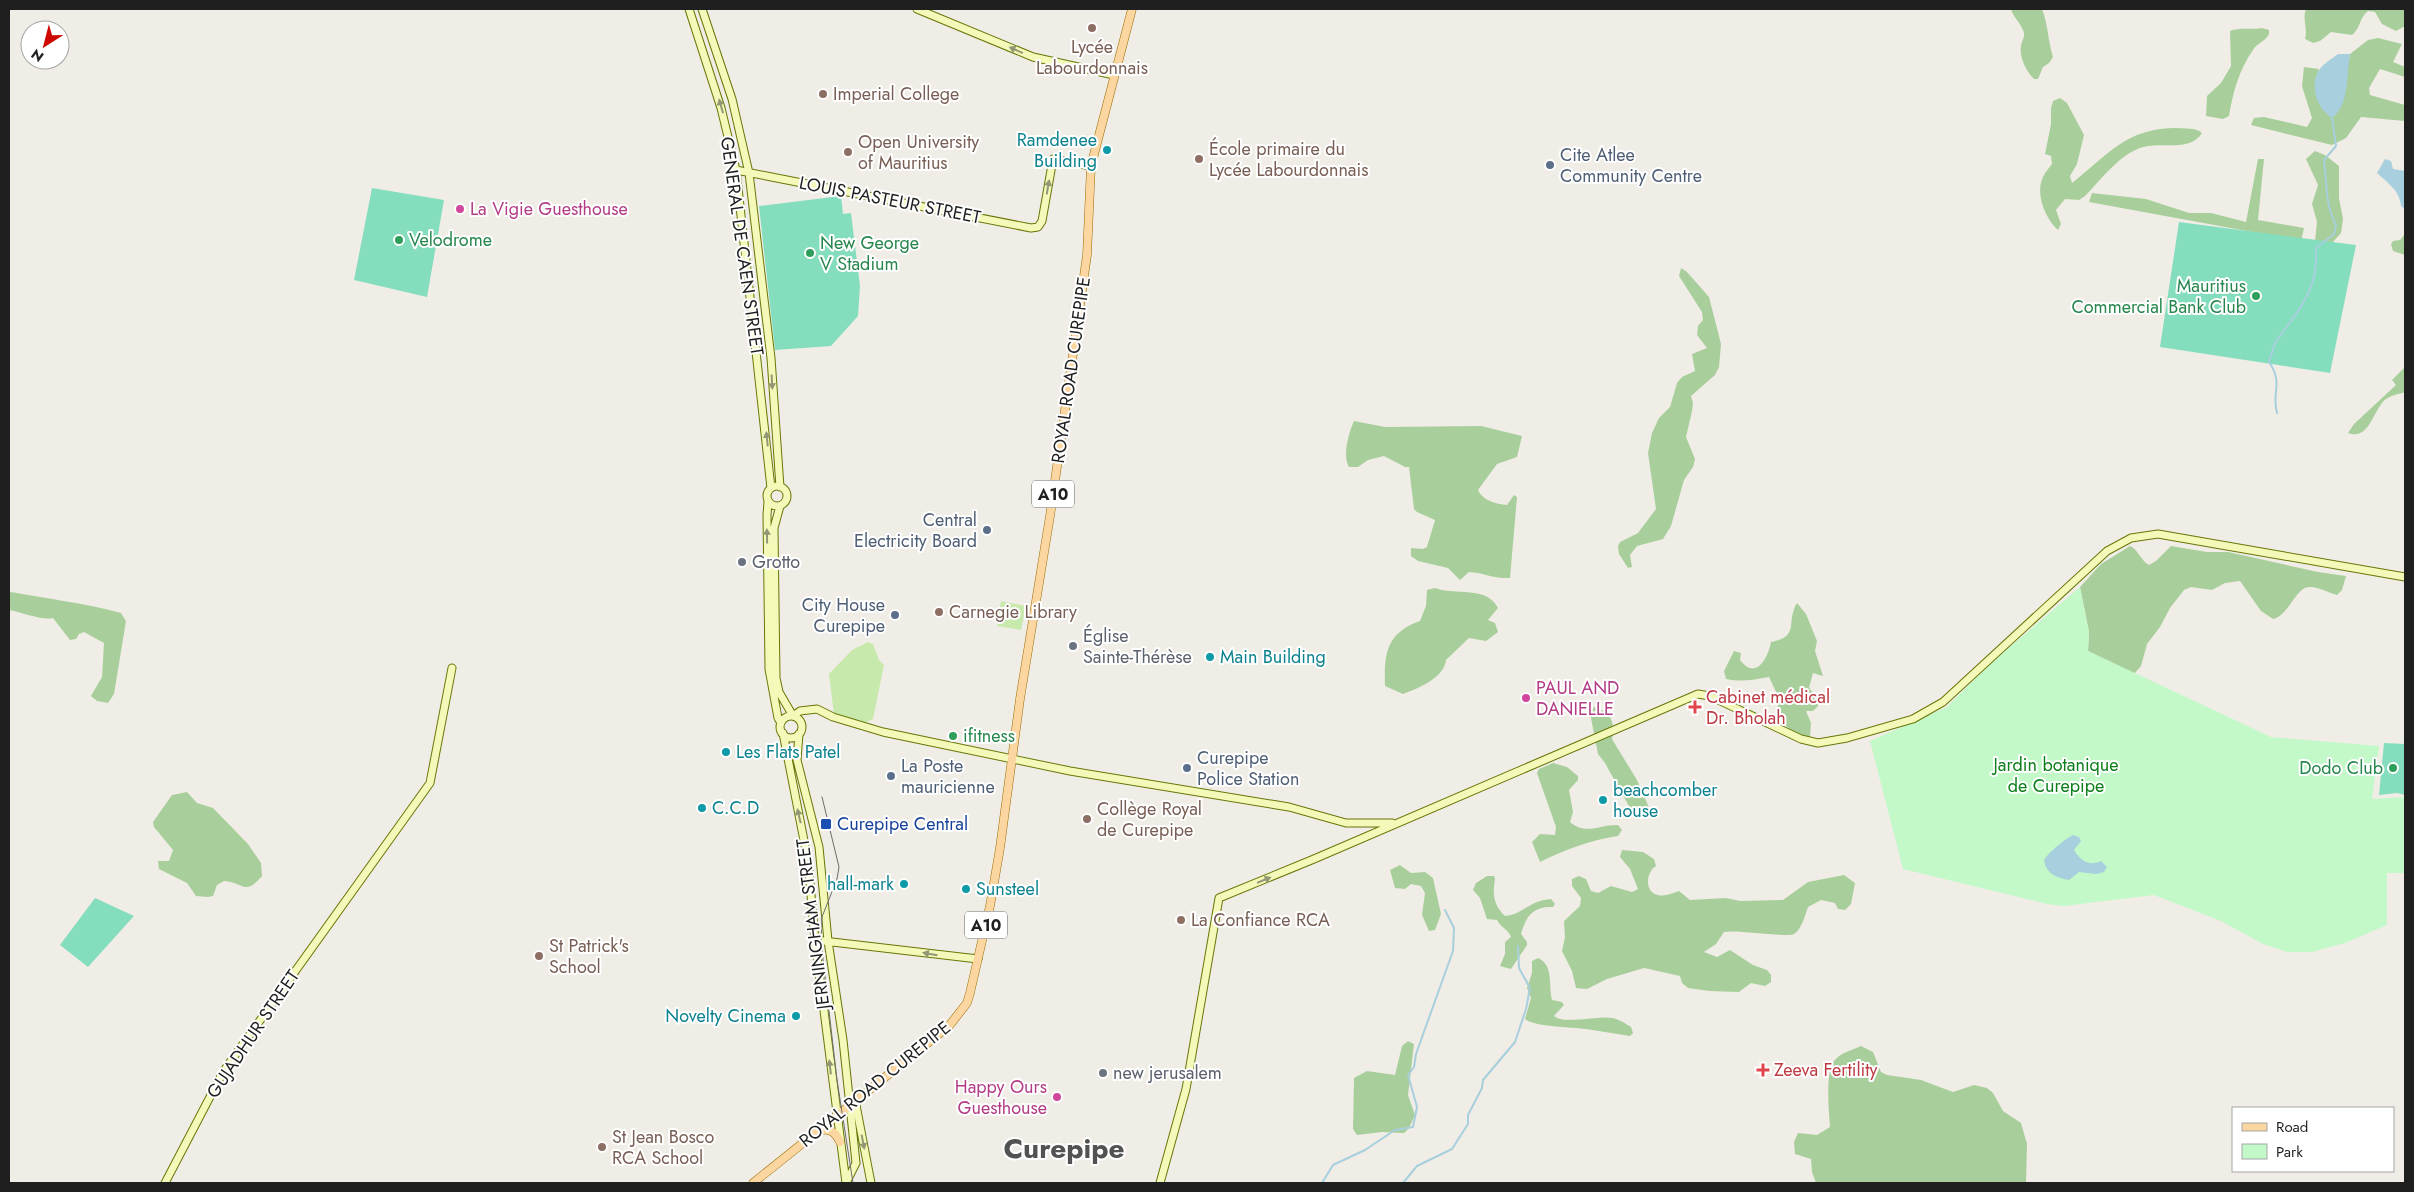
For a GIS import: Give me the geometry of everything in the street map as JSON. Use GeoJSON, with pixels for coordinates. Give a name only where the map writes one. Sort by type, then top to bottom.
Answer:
{"type":"FeatureCollection","features":[{"type":"Feature","properties":{"kind":"main road","name":"A10"},"geometry":{"type":"LineString","coordinates":[[1091,166],[1132,9]]}},
{"type":"Feature","properties":{"kind":"main road","name":"ROYAL ROAD CUREPIPE"},"geometry":{"type":"LineString","coordinates":[[753,1183],[836,1115],[880,1083],[956,1018],[967,1003],[978,959],[1000,848],[1020,700],[1050,516],[1089,229],[1091,166]]}},
{"type":"Feature","properties":{"kind":"main road"},"geometry":{"type":"LineString","coordinates":[[818,1130],[830,1130],[837,1135],[840,1142]]}},
{"type":"Feature","properties":{"kind":"street","name":"GENERAL DE CAEN STREET"},"geometry":{"type":"LineString","coordinates":[[689,9],[722,108],[736,170],[771,488]]}},
{"type":"Feature","properties":{"kind":"street","name":"GENERAL DE CAEN STREET"},"geometry":{"type":"LineString","coordinates":[[702,9],[731,97],[749,173],[771,358],[780,487]]}},
{"type":"Feature","properties":{"kind":"street"},"geometry":{"type":"LineString","coordinates":[[917,9],[1033,58],[1114,75]]}},
{"type":"Feature","properties":{"kind":"street","name":"LOUIS PASTEUR STREET"},"geometry":{"type":"LineString","coordinates":[[736,170],[1031,228],[1038,227],[1042,221],[1053,159],[1091,166]]}},
{"type":"Feature","properties":{"kind":"street"},"geometry":{"type":"LineString","coordinates":[[801,722],[793,716],[779,692],[775,664],[774,528],[780,506],[787,498],[785,491],[780,487],[771,488],[767,493],[769,669],[778,718],[783,733],[791,738],[799,734],[802,729],[802,715],[809,710]]}},
{"type":"Feature","properties":{"kind":"street"},"geometry":{"type":"LineString","coordinates":[[768,502],[780,506]]}},
{"type":"Feature","properties":{"kind":"street"},"geometry":{"type":"LineString","coordinates":[[1160,1183],[1186,1089],[1219,898],[1314,860],[1519,770],[1566,752],[1703,693],[1809,742],[1834,741],[1914,720],[1943,702],[2107,551],[2131,538],[2158,534],[2405,577]]}},
{"type":"Feature","properties":{"kind":"street","name":"GUJADHUR STREET"},"geometry":{"type":"LineString","coordinates":[[166,1183],[223,1072],[430,783],[452,668]]}},
{"type":"Feature","properties":{"kind":"street"},"geometry":{"type":"LineString","coordinates":[[781,723],[786,717],[793,716],[800,711],[817,710],[833,717],[883,732],[1012,759],[1147,784],[1289,807],[1346,823],[1397,823]]}},
{"type":"Feature","properties":{"kind":"street","name":"JERNINGHAM STREET"},"geometry":{"type":"LineString","coordinates":[[783,733],[808,861],[815,940],[846,1183]]}},
{"type":"Feature","properties":{"kind":"street","name":"JERNINGHAM STREET"},"geometry":{"type":"LineString","coordinates":[[799,734],[797,760],[819,847],[828,941],[852,1103]]}},
{"type":"Feature","properties":{"kind":"street"},"geometry":{"type":"LineString","coordinates":[[1357,840],[1360,829],[1358,824]]}},
{"type":"Feature","properties":{"kind":"street"},"geometry":{"type":"LineString","coordinates":[[815,940],[978,959]]}},
{"type":"Feature","properties":{"kind":"street"},"geometry":{"type":"LineString","coordinates":[[846,1183],[856,1163],[852,1103]]}},
{"type":"Feature","properties":{"kind":"street"},"geometry":{"type":"LineString","coordinates":[[852,1103],[871,1183]]}},
{"type":"Feature","properties":{"kind":"green space"},"geometry":{"type":"Polygon","coordinates":[[[2011,9],[2042,9],[2053,57],[2043,67],[2038,79],[2034,79],[2024,64],[2021,55],[2021,44],[2024,32],[2011,9]]]}},
{"type":"Feature","properties":{"kind":"green space"},"geometry":{"type":"Polygon","coordinates":[[[2306,9],[2405,9],[2405,26],[2396,31],[2382,24],[2375,12],[2368,11],[2352,35],[2331,32],[2320,41],[2313,43],[2305,39],[2306,9]]]}},
{"type":"Feature","properties":{"kind":"green space"},"geometry":{"type":"Polygon","coordinates":[[[2262,28],[2269,30],[2269,34],[2255,48],[2240,73],[2229,116],[2223,119],[2206,116],[2207,96],[2221,83],[2231,66],[2230,31],[2262,28]]]}},
{"type":"Feature","properties":{"kind":"green space"},"geometry":{"type":"Polygon","coordinates":[[[2378,38],[2402,44],[2393,62],[2405,67],[2405,77],[2380,69],[2369,88],[2370,95],[2405,105],[2405,121],[2361,117],[2346,138],[2332,145],[2251,125],[2254,118],[2264,117],[2307,127],[2312,118],[2302,86],[2304,67],[2319,69],[2315,82],[2346,75],[2350,54],[2368,40],[2378,38]]]}},
{"type":"Feature","properties":{"kind":"green space"},"geometry":{"type":"Polygon","coordinates":[[[2060,98],[2067,103],[2084,135],[2077,164],[2070,176],[2072,183],[2119,145],[2144,133],[2159,129],[2176,128],[2193,129],[2202,133],[2197,139],[2185,144],[2148,146],[2130,153],[2121,159],[2085,196],[2079,200],[2065,199],[2056,210],[2061,224],[2058,230],[2045,212],[2040,191],[2043,177],[2052,164],[2051,156],[2045,154],[2051,124],[2051,108],[2053,101],[2060,98]]]}},
{"type":"Feature","properties":{"kind":"green space"},"geometry":{"type":"Polygon","coordinates":[[[2315,151],[2325,155],[2339,166],[2339,198],[2343,219],[2341,233],[2322,254],[2315,241],[2317,222],[2312,204],[2318,185],[2306,159],[2315,151]]]}},
{"type":"Feature","properties":{"kind":"green space"},"geometry":{"type":"Polygon","coordinates":[[[2258,159],[2264,159],[2258,220],[2304,228],[2301,241],[2089,202],[2092,193],[2146,199],[2189,213],[2211,213],[2246,222],[2258,159]]]}},
{"type":"Feature","properties":{"kind":"green space","name":"Velodrome"},"geometry":{"type":"Polygon","coordinates":[[[372,188],[444,200],[427,297],[354,280],[372,188]]]}},
{"type":"Feature","properties":{"kind":"green space","name":"New George V Stadium"},"geometry":{"type":"Polygon","coordinates":[[[841,196],[843,214],[851,213],[860,286],[858,316],[831,346],[775,350],[759,206],[841,196]]]}},
{"type":"Feature","properties":{"kind":"green space","name":"Mauritius Commercial Bank Club"},"geometry":{"type":"Polygon","coordinates":[[[2179,222],[2356,245],[2330,373],[2160,347],[2179,222]]]}},
{"type":"Feature","properties":{"kind":"green space"},"geometry":{"type":"Polygon","coordinates":[[[2405,234],[2405,255],[2393,251],[2391,244],[2393,241],[2400,240],[2405,234]]]}},
{"type":"Feature","properties":{"kind":"green space"},"geometry":{"type":"Polygon","coordinates":[[[1681,268],[1687,272],[1709,297],[1721,344],[1719,367],[1715,375],[1691,396],[1693,403],[1686,437],[1695,459],[1693,467],[1684,480],[1671,526],[1663,539],[1637,546],[1630,555],[1632,567],[1628,568],[1619,554],[1618,546],[1620,542],[1638,533],[1656,509],[1648,453],[1652,433],[1659,418],[1670,407],[1677,383],[1682,377],[1695,371],[1692,354],[1707,348],[1697,335],[1698,326],[1703,320],[1702,312],[1679,276],[1681,268]]]}},
{"type":"Feature","properties":{"kind":"green space"},"geometry":{"type":"Polygon","coordinates":[[[2405,367],[2405,392],[2386,399],[2370,423],[2361,432],[2355,434],[2348,433],[2354,424],[2396,385],[2392,380],[2405,367]]]}},
{"type":"Feature","properties":{"kind":"green space"},"geometry":{"type":"Polygon","coordinates":[[[1354,421],[1385,427],[1481,426],[1522,436],[1517,457],[1497,464],[1478,490],[1486,499],[1507,505],[1514,495],[1517,497],[1510,578],[1499,578],[1469,572],[1460,580],[1448,568],[1418,561],[1411,556],[1411,548],[1423,549],[1427,547],[1435,520],[1414,509],[1409,467],[1405,467],[1384,456],[1368,460],[1358,467],[1349,467],[1346,451],[1348,437],[1354,421]]]}},
{"type":"Feature","properties":{"kind":"green space"},"geometry":{"type":"Polygon","coordinates":[[[2130,546],[2149,565],[2156,561],[2171,546],[2207,552],[2228,552],[2318,572],[2346,576],[2342,590],[2337,595],[2317,588],[2305,588],[2296,596],[2284,613],[2273,619],[2261,611],[2240,581],[2225,583],[2212,590],[2191,587],[2184,590],[2147,644],[2141,666],[2134,674],[2088,651],[2089,632],[2080,587],[2101,564],[2130,546]]]}},
{"type":"Feature","properties":{"kind":"green space","name":"Jardin botanique de Curepipe"},"geometry":{"type":"Polygon","coordinates":[[[2080,587],[2089,632],[2088,651],[2271,737],[2379,746],[2372,799],[2405,797],[2405,873],[2387,873],[2387,925],[2345,943],[2312,952],[2287,952],[2263,944],[2221,921],[2154,895],[2064,906],[2047,904],[1903,869],[1870,741],[1947,707],[1990,664],[2080,587]]]}},
{"type":"Feature","properties":{"kind":"green space"},"geometry":{"type":"Polygon","coordinates":[[[1435,588],[1486,596],[1498,608],[1488,620],[1495,623],[1498,632],[1486,641],[1469,638],[1446,660],[1441,672],[1436,677],[1403,694],[1385,686],[1385,664],[1389,646],[1400,632],[1420,621],[1426,606],[1427,590],[1435,588]]]}},
{"type":"Feature","properties":{"kind":"green space"},"geometry":{"type":"Polygon","coordinates":[[[9,593],[121,613],[126,621],[114,694],[108,703],[97,701],[91,696],[102,677],[104,643],[84,632],[79,634],[76,639],[70,640],[53,618],[38,617],[9,610],[9,593]]]}},
{"type":"Feature","properties":{"kind":"green space"},"geometry":{"type":"Polygon","coordinates":[[[1001,601],[1026,606],[1021,630],[997,626],[1001,601]]]}},
{"type":"Feature","properties":{"kind":"green space"},"geometry":{"type":"Polygon","coordinates":[[[1797,603],[1806,614],[1817,641],[1815,651],[1823,676],[1813,673],[1809,688],[1818,698],[1818,706],[1813,711],[1806,711],[1811,723],[1810,738],[1796,735],[1785,725],[1778,712],[1778,696],[1769,677],[1732,680],[1726,679],[1724,671],[1734,651],[1741,653],[1740,660],[1746,666],[1756,668],[1760,665],[1767,655],[1771,642],[1786,636],[1789,632],[1797,603]]]}},
{"type":"Feature","properties":{"kind":"green space"},"geometry":{"type":"Polygon","coordinates":[[[868,642],[873,644],[879,660],[884,665],[873,719],[864,723],[834,715],[829,674],[852,650],[868,642]]]}},
{"type":"Feature","properties":{"kind":"green space"},"geometry":{"type":"Polygon","coordinates":[[[1594,707],[1605,712],[1611,719],[1613,728],[1612,739],[1637,780],[1650,810],[1644,816],[1635,817],[1598,754],[1590,713],[1594,707]]]}},
{"type":"Feature","properties":{"kind":"green space","name":"Dodo Club"},"geometry":{"type":"Polygon","coordinates":[[[2384,743],[2405,744],[2405,795],[2397,793],[2379,795],[2384,743]]]}},
{"type":"Feature","properties":{"kind":"green space"},"geometry":{"type":"Polygon","coordinates":[[[1553,763],[1567,767],[1578,776],[1578,780],[1569,790],[1573,812],[1570,822],[1587,829],[1618,825],[1622,830],[1618,836],[1578,846],[1540,862],[1532,842],[1540,834],[1555,835],[1556,827],[1537,773],[1539,769],[1553,763]]]}},
{"type":"Feature","properties":{"kind":"green space"},"geometry":{"type":"Polygon","coordinates":[[[187,792],[197,803],[213,808],[248,844],[261,863],[262,876],[251,886],[244,887],[224,881],[217,885],[213,896],[196,896],[187,883],[159,869],[158,861],[169,861],[173,850],[154,827],[153,822],[172,795],[187,792]]]}},
{"type":"Feature","properties":{"kind":"green space"},"geometry":{"type":"Polygon","coordinates":[[[1622,850],[1643,852],[1654,859],[1656,866],[1650,873],[1648,882],[1653,893],[1663,896],[1679,891],[1690,900],[1726,898],[1740,901],[1783,900],[1808,882],[1844,875],[1855,883],[1851,904],[1845,910],[1838,909],[1835,903],[1821,900],[1808,907],[1801,925],[1794,934],[1724,932],[1716,944],[1704,952],[1717,957],[1730,950],[1753,965],[1767,970],[1771,975],[1771,982],[1765,986],[1751,983],[1739,992],[1688,988],[1682,983],[1680,976],[1644,968],[1607,979],[1587,989],[1576,988],[1572,971],[1562,951],[1565,937],[1564,921],[1580,906],[1581,898],[1572,886],[1572,879],[1579,876],[1586,879],[1591,891],[1598,893],[1611,886],[1632,892],[1638,889],[1630,869],[1620,857],[1622,850]]]}},
{"type":"Feature","properties":{"kind":"green space"},"geometry":{"type":"Polygon","coordinates":[[[1400,865],[1411,873],[1425,872],[1433,878],[1441,914],[1435,930],[1429,931],[1422,915],[1425,893],[1421,886],[1411,884],[1405,889],[1395,888],[1390,870],[1400,865]]]}},
{"type":"Feature","properties":{"kind":"green space"},"geometry":{"type":"Polygon","coordinates":[[[1487,876],[1494,876],[1495,899],[1498,908],[1505,916],[1544,900],[1551,899],[1555,904],[1553,907],[1535,910],[1528,917],[1521,934],[1527,945],[1511,969],[1500,966],[1505,954],[1505,942],[1511,937],[1497,920],[1487,919],[1480,898],[1473,890],[1476,883],[1487,876]]]}},
{"type":"Feature","properties":{"kind":"green space"},"geometry":{"type":"Polygon","coordinates":[[[95,898],[134,916],[88,967],[60,945],[95,898]]]}},
{"type":"Feature","properties":{"kind":"green space"},"geometry":{"type":"Polygon","coordinates":[[[1538,958],[1546,965],[1550,976],[1552,1000],[1562,1002],[1564,1005],[1554,1016],[1565,1020],[1613,1018],[1631,1027],[1633,1033],[1630,1036],[1537,1024],[1525,1019],[1531,998],[1527,988],[1532,973],[1532,961],[1538,958]]]}},
{"type":"Feature","properties":{"kind":"green space"},"geometry":{"type":"Polygon","coordinates":[[[1408,1041],[1414,1044],[1408,1095],[1415,1115],[1409,1128],[1404,1133],[1382,1132],[1357,1135],[1353,1129],[1354,1078],[1367,1071],[1395,1075],[1402,1046],[1408,1041]]]}},
{"type":"Feature","properties":{"kind":"green space"},"geometry":{"type":"Polygon","coordinates":[[[1861,1046],[1873,1052],[1881,1072],[1887,1075],[1921,1080],[1953,1092],[1974,1085],[1987,1088],[1993,1093],[2003,1111],[2021,1123],[2027,1144],[2026,1183],[1816,1183],[1812,1172],[1811,1159],[1795,1154],[1794,1142],[1798,1133],[1817,1135],[1830,1127],[1828,1093],[1831,1066],[1839,1056],[1861,1046]]]}},
{"type":"Feature","properties":{"kind":"water"},"geometry":{"type":"Polygon","coordinates":[[[2338,54],[2350,54],[2345,98],[2338,112],[2332,118],[2318,103],[2315,82],[2316,75],[2322,67],[2338,54]]]}},
{"type":"Feature","properties":{"kind":"water"},"geometry":{"type":"Polygon","coordinates":[[[2385,159],[2391,161],[2393,169],[2405,171],[2405,209],[2401,206],[2396,192],[2377,173],[2385,159]]]}},
{"type":"Feature","properties":{"kind":"water"},"geometry":{"type":"Polygon","coordinates":[[[2073,835],[2079,837],[2081,841],[2074,850],[2079,857],[2089,863],[2101,861],[2107,867],[2104,872],[2096,874],[2079,872],[2069,880],[2056,876],[2047,869],[2044,860],[2057,846],[2073,835]]]}},
{"type":"Feature","properties":{"kind":"waterway"},"geometry":{"type":"LineString","coordinates":[[2277,413],[2275,399],[2277,382],[2269,362],[2275,343],[2299,310],[2310,288],[2316,263],[2316,248],[2334,234],[2336,225],[2328,202],[2324,160],[2336,146],[2332,118]]}},
{"type":"Feature","properties":{"kind":"waterway"},"geometry":{"type":"LineString","coordinates":[[1322,1183],[1333,1165],[1365,1150],[1395,1130],[1413,1127],[1417,1107],[1408,1075],[1414,1067],[1416,1054],[1453,951],[1454,928],[1445,910]]}},
{"type":"Feature","properties":{"kind":"waterway"},"geometry":{"type":"LineString","coordinates":[[1403,1183],[1417,1166],[1452,1149],[1468,1124],[1468,1115],[1482,1088],[1483,1080],[1515,1042],[1526,1009],[1530,988],[1519,968],[1518,946]]}},
{"type":"Feature","properties":{"kind":"tram line"},"geometry":{"type":"LineString","coordinates":[[822,797],[839,867],[837,879],[822,917],[821,942],[837,1080],[853,1183]]}},
{"type":"Feature","properties":{"kind":"place","name":"Lycée Labourdonnais"},"geometry":{"type":"Point","coordinates":[1092,28]}},
{"type":"Feature","properties":{"kind":"place","name":"Imperial College"},"geometry":{"type":"Point","coordinates":[823,94]}},
{"type":"Feature","properties":{"kind":"place","name":"Ramdenee Building"},"geometry":{"type":"Point","coordinates":[1107,150]}},
{"type":"Feature","properties":{"kind":"place","name":"Open University of Mauritius"},"geometry":{"type":"Point","coordinates":[848,152]}},
{"type":"Feature","properties":{"kind":"place","name":"École primaire du Lycée Labourdonnais"},"geometry":{"type":"Point","coordinates":[1199,159]}},
{"type":"Feature","properties":{"kind":"place","name":"Cite Atlee Community Centre"},"geometry":{"type":"Point","coordinates":[1550,165]}},
{"type":"Feature","properties":{"kind":"place","name":"La Vigie Guesthouse"},"geometry":{"type":"Point","coordinates":[460,209]}},
{"type":"Feature","properties":{"kind":"place","name":"Velodrome"},"geometry":{"type":"Point","coordinates":[399,240]}},
{"type":"Feature","properties":{"kind":"place","name":"New George V Stadium"},"geometry":{"type":"Point","coordinates":[810,253]}},
{"type":"Feature","properties":{"kind":"place","name":"Mauritius Commercial Bank Club"},"geometry":{"type":"Point","coordinates":[2256,296]}},
{"type":"Feature","properties":{"kind":"place","name":"Central Electricity Board"},"geometry":{"type":"Point","coordinates":[987,530]}},
{"type":"Feature","properties":{"kind":"place","name":"Grotto"},"geometry":{"type":"Point","coordinates":[742,562]}},
{"type":"Feature","properties":{"kind":"place","name":"Carnegie Library"},"geometry":{"type":"Point","coordinates":[939,612]}},
{"type":"Feature","properties":{"kind":"place","name":"City House Curepipe"},"geometry":{"type":"Point","coordinates":[895,615]}},
{"type":"Feature","properties":{"kind":"place","name":"Église Sainte-Thérèse"},"geometry":{"type":"Point","coordinates":[1073,646]}},
{"type":"Feature","properties":{"kind":"place","name":"Main Building"},"geometry":{"type":"Point","coordinates":[1210,657]}},
{"type":"Feature","properties":{"kind":"place","name":"PAUL AND DANIELLE"},"geometry":{"type":"Point","coordinates":[1526,698]}},
{"type":"Feature","properties":{"kind":"place","name":"Cabinet médical Dr. Bholah"},"geometry":{"type":"Point","coordinates":[1695,707]}},
{"type":"Feature","properties":{"kind":"place","name":"ifitness"},"geometry":{"type":"Point","coordinates":[953,736]}},
{"type":"Feature","properties":{"kind":"place","name":"Les Flats Patel"},"geometry":{"type":"Point","coordinates":[726,752]}},
{"type":"Feature","properties":{"kind":"place","name":"Curepipe Police Station"},"geometry":{"type":"Point","coordinates":[1187,768]}},
{"type":"Feature","properties":{"kind":"place","name":"Dodo Club"},"geometry":{"type":"Point","coordinates":[2393,768]}},
{"type":"Feature","properties":{"kind":"place","name":"La Poste mauricienne"},"geometry":{"type":"Point","coordinates":[891,776]}},
{"type":"Feature","properties":{"kind":"place","name":"beachcomber house"},"geometry":{"type":"Point","coordinates":[1603,800]}},
{"type":"Feature","properties":{"kind":"place","name":"C.C.D"},"geometry":{"type":"Point","coordinates":[702,808]}},
{"type":"Feature","properties":{"kind":"place","name":"Collège Royal de Curepipe"},"geometry":{"type":"Point","coordinates":[1087,819]}},
{"type":"Feature","properties":{"kind":"place","name":"Curepipe Central"},"geometry":{"type":"Point","coordinates":[826,824]}},
{"type":"Feature","properties":{"kind":"place","name":"hall-mark"},"geometry":{"type":"Point","coordinates":[904,884]}},
{"type":"Feature","properties":{"kind":"place","name":"Sunsteel"},"geometry":{"type":"Point","coordinates":[966,889]}},
{"type":"Feature","properties":{"kind":"place","name":"La Confiance RCA"},"geometry":{"type":"Point","coordinates":[1181,920]}},
{"type":"Feature","properties":{"kind":"place","name":"St Patrick's School"},"geometry":{"type":"Point","coordinates":[539,956]}},
{"type":"Feature","properties":{"kind":"place","name":"Novelty Cinema"},"geometry":{"type":"Point","coordinates":[796,1016]}},
{"type":"Feature","properties":{"kind":"place","name":"Zeeva Fertility"},"geometry":{"type":"Point","coordinates":[1763,1070]}},
{"type":"Feature","properties":{"kind":"place","name":"new jerusalem"},"geometry":{"type":"Point","coordinates":[1103,1073]}},
{"type":"Feature","properties":{"kind":"place","name":"Happy Ours Guesthouse"},"geometry":{"type":"Point","coordinates":[1057,1097]}},
{"type":"Feature","properties":{"kind":"place","name":"St Jean Bosco RCA School"},"geometry":{"type":"Point","coordinates":[602,1147]}},
{"type":"Feature","properties":{"kind":"district","name":"Curepipe"},"geometry":{"type":"Point","coordinates":[1064,1148]}}]}
